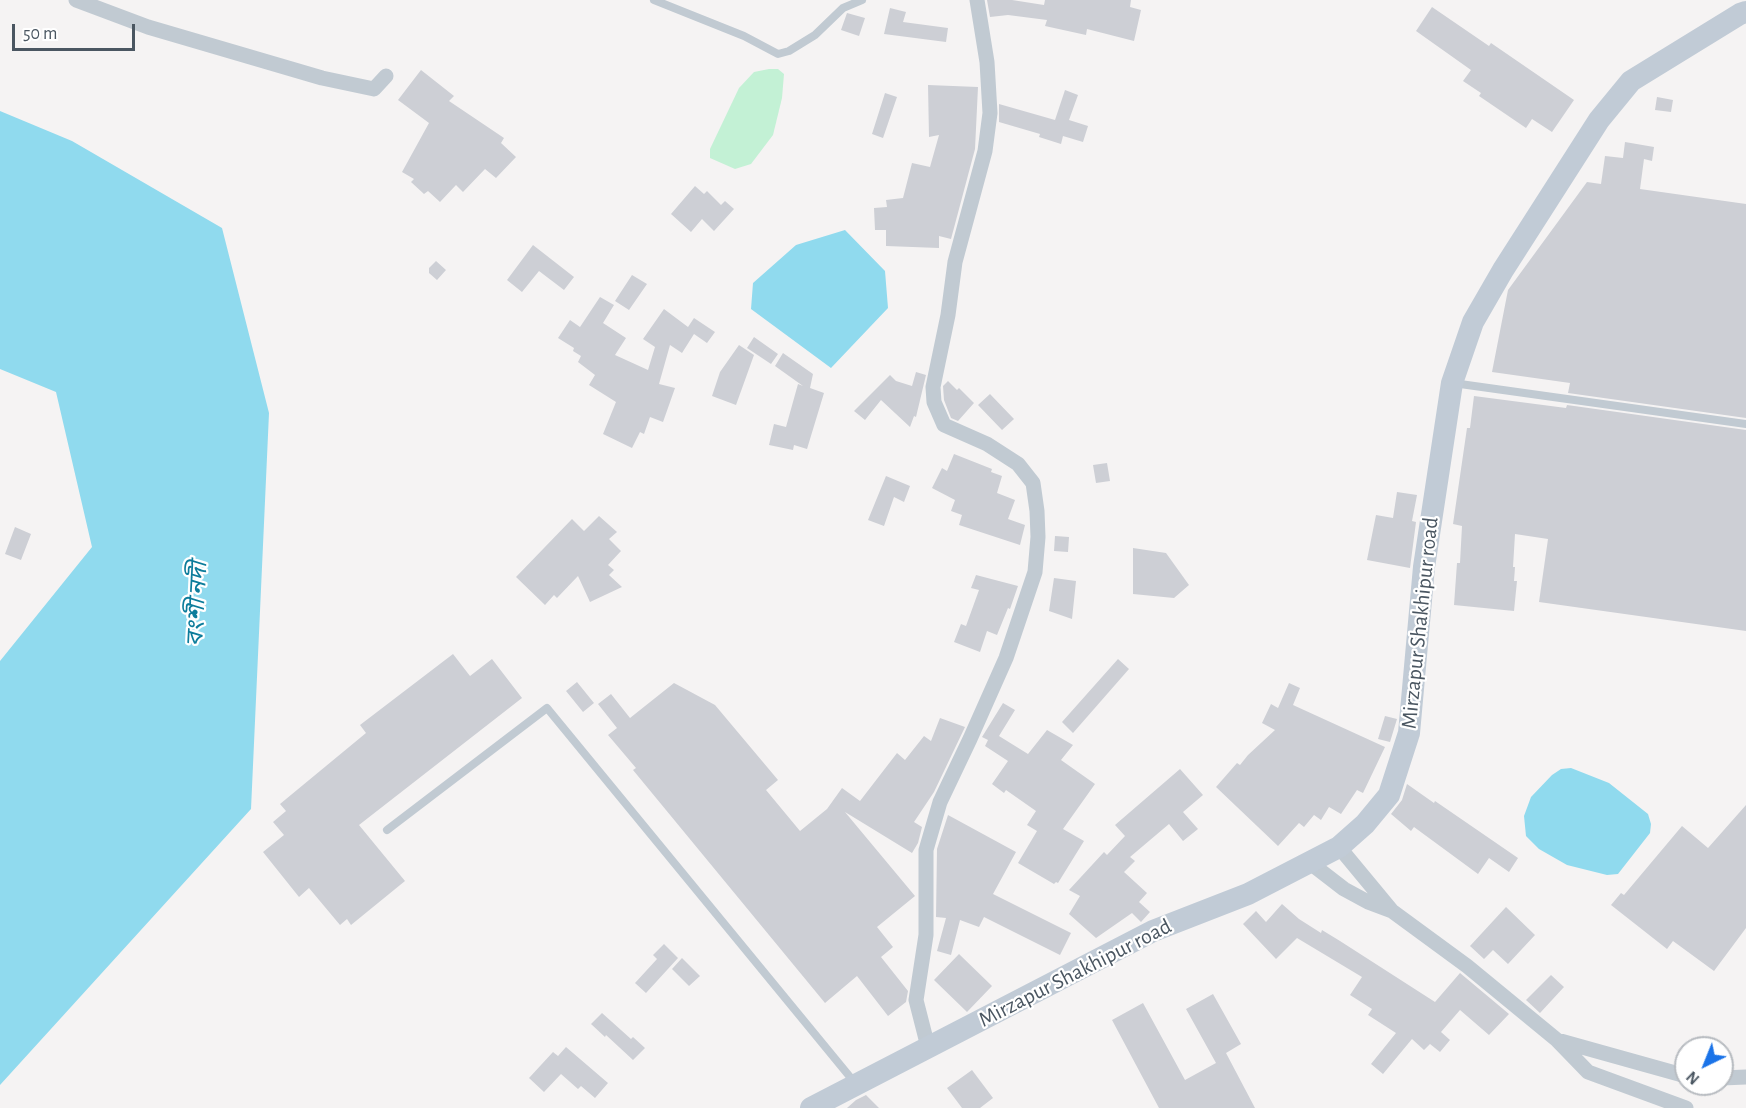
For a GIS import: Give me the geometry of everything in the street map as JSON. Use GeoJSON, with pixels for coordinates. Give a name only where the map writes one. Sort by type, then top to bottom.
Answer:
{"type":"FeatureCollection","features":[{"type":"Feature","properties":{"kind":"main road","name":"Mirzapur Shakhipur road"},"geometry":{"type":"LineString","coordinates":[[811,1108],[1153,931],[1248,894],[1339,847],[1365,824],[1389,795],[1409,733],[1424,567],[1452,383],[1473,322],[1503,270],[1599,120],[1631,81],[1746,12]]}},
{"type":"Feature","properties":{"kind":"street"},"geometry":{"type":"LineString","coordinates":[[76,0],[148,27],[322,78],[374,89],[386,76]]}},
{"type":"Feature","properties":{"kind":"street"},"geometry":{"type":"LineString","coordinates":[[928,1047],[916,1000],[926,935],[926,850],[940,802],[1006,657],[1035,572],[1038,537],[1038,511],[1034,483],[1018,464],[987,444],[944,425],[934,402],[933,387],[956,262],[985,151],[990,113],[987,62],[977,0]]}},
{"type":"Feature","properties":{"kind":"street"},"geometry":{"type":"LineString","coordinates":[[1339,847],[1392,911],[1467,966],[1557,1040],[1588,1072],[1686,1108]]}},
{"type":"Feature","properties":{"kind":"street"},"geometry":{"type":"LineString","coordinates":[[1309,862],[1344,888],[1368,902],[1392,911]]}},
{"type":"Feature","properties":{"kind":"street"},"geometry":{"type":"LineString","coordinates":[[1557,1040],[1674,1073]]}},
{"type":"Feature","properties":{"kind":"lane"},"geometry":{"type":"LineString","coordinates":[[654,0],[744,36],[777,54],[789,51],[806,41],[843,8],[862,0]]}},
{"type":"Feature","properties":{"kind":"lane"},"geometry":{"type":"LineString","coordinates":[[1452,383],[1746,424]]}},
{"type":"Feature","properties":{"kind":"lane"},"geometry":{"type":"LineString","coordinates":[[387,830],[547,708],[856,1084]]}},
{"type":"Feature","properties":{"kind":"green space"},"geometry":{"type":"Polygon","coordinates":[[[778,69],[784,74],[782,98],[773,135],[751,164],[735,169],[710,158],[710,149],[739,88],[754,72],[778,69]]]}},
{"type":"Feature","properties":{"kind":"water","name":"বংশী নদী"},"geometry":{"type":"Polygon","coordinates":[[[0,111],[72,141],[222,228],[269,413],[251,809],[0,1085],[0,661],[92,547],[56,392],[0,369],[0,111]]]}},
{"type":"Feature","properties":{"kind":"water"},"geometry":{"type":"Polygon","coordinates":[[[845,230],[885,271],[888,308],[831,368],[751,309],[753,283],[796,245],[845,230]]]}},
{"type":"Feature","properties":{"kind":"water"},"geometry":{"type":"Polygon","coordinates":[[[1571,768],[1609,783],[1648,814],[1651,824],[1650,833],[1618,874],[1607,875],[1567,865],[1539,849],[1526,836],[1524,816],[1531,797],[1552,775],[1561,769],[1571,768]]]}},
{"type":"Feature","properties":{"kind":"building"},"geometry":{"type":"Polygon","coordinates":[[[987,0],[1012,0],[1044,5],[1045,0],[1131,0],[1130,7],[1141,10],[1134,41],[1087,29],[1086,35],[1045,26],[1047,20],[1008,15],[990,17],[987,0]]]}},
{"type":"Feature","properties":{"kind":"building"},"geometry":{"type":"Polygon","coordinates":[[[1432,7],[1489,46],[1491,43],[1574,100],[1552,132],[1532,119],[1526,128],[1479,96],[1481,93],[1463,81],[1471,70],[1416,31],[1432,7]]]}},
{"type":"Feature","properties":{"kind":"building"},"geometry":{"type":"Polygon","coordinates":[[[890,8],[906,12],[903,22],[948,28],[946,42],[884,34],[890,8]]]}},
{"type":"Feature","properties":{"kind":"building"},"geometry":{"type":"Polygon","coordinates":[[[847,13],[865,18],[859,36],[841,30],[847,13]]]}},
{"type":"Feature","properties":{"kind":"building"},"geometry":{"type":"Polygon","coordinates":[[[421,70],[454,96],[449,101],[504,138],[501,143],[516,157],[496,178],[485,169],[463,192],[456,185],[440,202],[428,191],[424,194],[411,182],[414,179],[402,172],[429,123],[398,100],[421,70]]]}},
{"type":"Feature","properties":{"kind":"building"},"geometry":{"type":"Polygon","coordinates":[[[928,85],[978,87],[975,149],[951,239],[939,236],[939,248],[886,246],[886,230],[875,230],[874,208],[887,207],[886,200],[903,198],[912,163],[930,167],[939,135],[929,137],[928,85]]]}},
{"type":"Feature","properties":{"kind":"building"},"geometry":{"type":"Polygon","coordinates":[[[1065,90],[1078,95],[1069,120],[1088,126],[1083,142],[1063,136],[1061,144],[1039,137],[1040,134],[999,122],[999,104],[1055,120],[1065,90]]]}},
{"type":"Feature","properties":{"kind":"building"},"geometry":{"type":"Polygon","coordinates":[[[885,93],[897,97],[883,138],[872,134],[885,93]]]}},
{"type":"Feature","properties":{"kind":"building"},"geometry":{"type":"Polygon","coordinates":[[[1657,97],[1673,100],[1671,112],[1655,110],[1657,97]]]}},
{"type":"Feature","properties":{"kind":"building"},"geometry":{"type":"Polygon","coordinates":[[[1625,142],[1654,147],[1652,161],[1644,159],[1640,189],[1746,204],[1746,418],[1568,393],[1570,383],[1492,372],[1508,290],[1587,182],[1601,184],[1605,156],[1623,158],[1625,142]]]}},
{"type":"Feature","properties":{"kind":"building"},"geometry":{"type":"Polygon","coordinates":[[[695,186],[704,194],[707,191],[721,205],[725,201],[734,209],[714,231],[702,219],[691,232],[671,214],[695,186]]]}},
{"type":"Feature","properties":{"kind":"building"},"geometry":{"type":"Polygon","coordinates":[[[533,245],[574,277],[564,290],[539,271],[522,292],[507,280],[533,245]]]}},
{"type":"Feature","properties":{"kind":"building"},"geometry":{"type":"Polygon","coordinates":[[[436,261],[446,270],[437,280],[429,273],[429,268],[436,261]]]}},
{"type":"Feature","properties":{"kind":"building"},"geometry":{"type":"Polygon","coordinates":[[[632,275],[647,284],[629,310],[615,301],[632,275]]]}},
{"type":"Feature","properties":{"kind":"building"},"geometry":{"type":"Polygon","coordinates":[[[600,297],[614,305],[603,323],[626,338],[615,355],[648,370],[655,347],[643,339],[664,309],[688,327],[694,318],[715,332],[707,343],[694,334],[682,353],[670,345],[659,384],[675,388],[663,422],[650,417],[644,434],[640,432],[632,448],[603,434],[616,402],[589,385],[595,375],[578,362],[581,356],[573,351],[574,348],[558,338],[570,320],[580,327],[600,297]]]}},
{"type":"Feature","properties":{"kind":"building"},"geometry":{"type":"Polygon","coordinates":[[[754,337],[778,354],[771,364],[747,348],[754,337]]]}},
{"type":"Feature","properties":{"kind":"building"},"geometry":{"type":"Polygon","coordinates":[[[739,345],[754,355],[736,405],[712,396],[720,372],[739,345]]]}},
{"type":"Feature","properties":{"kind":"building"},"geometry":{"type":"Polygon","coordinates":[[[783,353],[813,374],[810,388],[824,393],[807,449],[794,445],[793,450],[769,445],[774,424],[786,427],[798,384],[803,386],[775,366],[783,353]]]}},
{"type":"Feature","properties":{"kind":"building"},"geometry":{"type":"Polygon","coordinates":[[[916,372],[926,375],[916,417],[914,416],[910,427],[881,400],[865,420],[854,411],[890,375],[896,381],[912,386],[916,372]]]}},
{"type":"Feature","properties":{"kind":"building"},"geometry":{"type":"Polygon","coordinates":[[[948,381],[974,403],[958,421],[951,418],[944,400],[943,386],[948,381]]]}},
{"type":"Feature","properties":{"kind":"building"},"geometry":{"type":"Polygon","coordinates":[[[990,394],[1014,419],[1002,430],[978,405],[990,394]]]}},
{"type":"Feature","properties":{"kind":"building"},"geometry":{"type":"Polygon","coordinates":[[[1474,396],[1566,408],[1567,405],[1746,430],[1746,631],[1539,602],[1548,539],[1515,534],[1513,567],[1515,567],[1514,581],[1517,581],[1514,611],[1454,605],[1462,526],[1453,524],[1474,396]]]}},
{"type":"Feature","properties":{"kind":"building"},"geometry":{"type":"Polygon","coordinates":[[[954,454],[992,469],[991,472],[1002,476],[997,493],[1015,500],[1008,519],[1025,525],[1020,545],[959,525],[962,515],[951,511],[955,500],[932,488],[942,468],[947,471],[954,454]]]}},
{"type":"Feature","properties":{"kind":"building"},"geometry":{"type":"Polygon","coordinates":[[[1107,463],[1110,481],[1096,483],[1093,465],[1107,463]]]}},
{"type":"Feature","properties":{"kind":"building"},"geometry":{"type":"Polygon","coordinates":[[[886,476],[910,486],[904,502],[894,497],[884,526],[868,520],[886,476]]]}},
{"type":"Feature","properties":{"kind":"building"},"geometry":{"type":"Polygon","coordinates":[[[1397,492],[1417,495],[1412,521],[1416,522],[1410,568],[1367,560],[1376,515],[1393,518],[1397,492]]]}},
{"type":"Feature","properties":{"kind":"building"},"geometry":{"type":"Polygon","coordinates":[[[599,516],[617,532],[609,539],[621,551],[608,565],[614,570],[609,575],[622,587],[590,602],[578,576],[557,598],[554,595],[545,605],[516,577],[572,519],[584,531],[599,516]]]}},
{"type":"Feature","properties":{"kind":"building"},"geometry":{"type":"Polygon","coordinates":[[[15,527],[31,534],[21,560],[5,554],[15,527]]]}},
{"type":"Feature","properties":{"kind":"building"},"geometry":{"type":"Polygon","coordinates":[[[1055,536],[1069,537],[1068,552],[1054,551],[1055,536]]]}},
{"type":"Feature","properties":{"kind":"building"},"geometry":{"type":"Polygon","coordinates":[[[1133,548],[1166,553],[1189,585],[1174,598],[1133,594],[1133,548]]]}},
{"type":"Feature","properties":{"kind":"building"},"geometry":{"type":"Polygon","coordinates":[[[976,575],[1018,586],[997,635],[987,631],[980,652],[954,642],[961,624],[966,626],[979,590],[971,588],[976,575]]]}},
{"type":"Feature","properties":{"kind":"building"},"geometry":{"type":"Polygon","coordinates":[[[1054,578],[1076,581],[1072,619],[1049,611],[1054,578]]]}},
{"type":"Feature","properties":{"kind":"building"},"geometry":{"type":"Polygon","coordinates":[[[453,654],[470,676],[492,659],[522,698],[359,825],[405,881],[351,925],[347,919],[340,925],[309,888],[299,897],[263,852],[284,835],[273,822],[286,811],[280,804],[366,733],[360,725],[453,654]]]}},
{"type":"Feature","properties":{"kind":"building"},"geometry":{"type":"Polygon","coordinates":[[[1118,659],[1129,669],[1073,733],[1062,722],[1118,659]]]}},
{"type":"Feature","properties":{"kind":"building"},"geometry":{"type":"Polygon","coordinates":[[[577,682],[594,703],[583,712],[566,691],[577,682]]]}},
{"type":"Feature","properties":{"kind":"building"},"geometry":{"type":"Polygon","coordinates":[[[674,683],[715,705],[778,780],[766,790],[800,831],[827,809],[842,788],[860,801],[897,753],[905,760],[924,736],[931,741],[940,718],[965,727],[934,792],[914,822],[922,827],[918,843],[912,853],[845,812],[915,896],[877,927],[893,947],[881,957],[908,991],[906,1002],[888,1016],[857,976],[825,1003],[633,770],[636,768],[608,735],[617,728],[598,704],[611,694],[630,718],[674,683]]]}},
{"type":"Feature","properties":{"kind":"building"},"geometry":{"type":"Polygon","coordinates":[[[1289,683],[1300,688],[1293,705],[1385,747],[1363,793],[1357,790],[1341,814],[1329,807],[1321,820],[1314,815],[1304,827],[1299,823],[1278,846],[1216,787],[1237,763],[1240,765],[1275,730],[1262,723],[1271,704],[1278,708],[1289,683]]]}},
{"type":"Feature","properties":{"kind":"building"},"geometry":{"type":"Polygon","coordinates":[[[1003,703],[1015,710],[999,736],[1028,754],[1047,730],[1073,745],[1061,760],[1095,784],[1063,829],[1084,841],[1058,883],[1054,884],[1018,863],[1037,831],[1027,825],[1036,811],[1006,790],[1004,793],[992,784],[1008,761],[985,746],[988,740],[982,737],[1003,703]]]}},
{"type":"Feature","properties":{"kind":"building"},"geometry":{"type":"Polygon","coordinates":[[[1385,716],[1397,719],[1390,742],[1378,739],[1385,716]]]}},
{"type":"Feature","properties":{"kind":"building"},"geometry":{"type":"Polygon","coordinates":[[[1180,769],[1203,795],[1183,812],[1198,829],[1183,841],[1169,824],[1130,857],[1135,861],[1124,872],[1147,893],[1139,902],[1150,912],[1141,922],[1132,913],[1096,938],[1069,914],[1080,896],[1069,890],[1104,852],[1107,855],[1125,836],[1115,825],[1180,769]]]}},
{"type":"Feature","properties":{"kind":"building"},"geometry":{"type":"Polygon","coordinates":[[[1407,784],[1518,858],[1509,872],[1489,858],[1478,874],[1414,827],[1411,831],[1391,814],[1402,800],[1407,784]]]}},
{"type":"Feature","properties":{"kind":"building"},"geometry":{"type":"Polygon","coordinates":[[[1746,805],[1746,928],[1714,971],[1673,941],[1667,949],[1611,905],[1621,893],[1624,895],[1682,826],[1708,848],[1746,805]]]}},
{"type":"Feature","properties":{"kind":"building"},"geometry":{"type":"Polygon","coordinates":[[[948,815],[1016,852],[993,894],[1071,933],[1060,955],[984,917],[979,927],[960,920],[951,955],[937,951],[946,918],[936,917],[937,849],[948,815]]]}},
{"type":"Feature","properties":{"kind":"building"},"geometry":{"type":"Polygon","coordinates":[[[1282,904],[1299,919],[1321,933],[1322,930],[1435,1002],[1460,973],[1509,1014],[1489,1035],[1460,1010],[1441,1032],[1450,1040],[1440,1052],[1430,1044],[1424,1050],[1412,1039],[1383,1074],[1371,1064],[1396,1033],[1368,1015],[1372,1009],[1350,995],[1362,977],[1297,938],[1276,959],[1243,924],[1256,911],[1266,922],[1282,904]]]}},
{"type":"Feature","properties":{"kind":"building"},"geometry":{"type":"Polygon","coordinates":[[[1506,907],[1535,935],[1508,964],[1493,950],[1484,959],[1470,946],[1506,907]]]}},
{"type":"Feature","properties":{"kind":"building"},"geometry":{"type":"Polygon","coordinates":[[[664,944],[678,958],[646,993],[635,983],[657,959],[653,955],[664,944]]]}},
{"type":"Feature","properties":{"kind":"building"},"geometry":{"type":"Polygon","coordinates":[[[959,954],[992,986],[967,1012],[934,980],[959,954]]]}},
{"type":"Feature","properties":{"kind":"building"},"geometry":{"type":"Polygon","coordinates":[[[682,958],[700,976],[689,986],[672,969],[682,958]]]}},
{"type":"Feature","properties":{"kind":"building"},"geometry":{"type":"Polygon","coordinates":[[[1551,975],[1564,987],[1540,1013],[1526,1000],[1551,975]]]}},
{"type":"Feature","properties":{"kind":"building"},"geometry":{"type":"Polygon","coordinates":[[[1213,994],[1241,1044],[1226,1053],[1255,1108],[1159,1108],[1112,1020],[1143,1003],[1185,1080],[1216,1063],[1186,1009],[1213,994]]]}},
{"type":"Feature","properties":{"kind":"building"},"geometry":{"type":"Polygon","coordinates":[[[602,1013],[631,1039],[633,1037],[645,1048],[633,1060],[591,1024],[602,1013]]]}},
{"type":"Feature","properties":{"kind":"building"},"geometry":{"type":"Polygon","coordinates":[[[566,1047],[608,1083],[595,1098],[581,1086],[578,1089],[561,1074],[544,1092],[529,1078],[553,1052],[558,1056],[566,1047]]]}},
{"type":"Feature","properties":{"kind":"building"},"geometry":{"type":"Polygon","coordinates":[[[972,1070],[993,1098],[980,1108],[962,1108],[947,1088],[972,1070]]]}},
{"type":"Feature","properties":{"kind":"building"},"geometry":{"type":"Polygon","coordinates":[[[866,1095],[879,1108],[847,1108],[856,1100],[866,1095]]]}}]}
